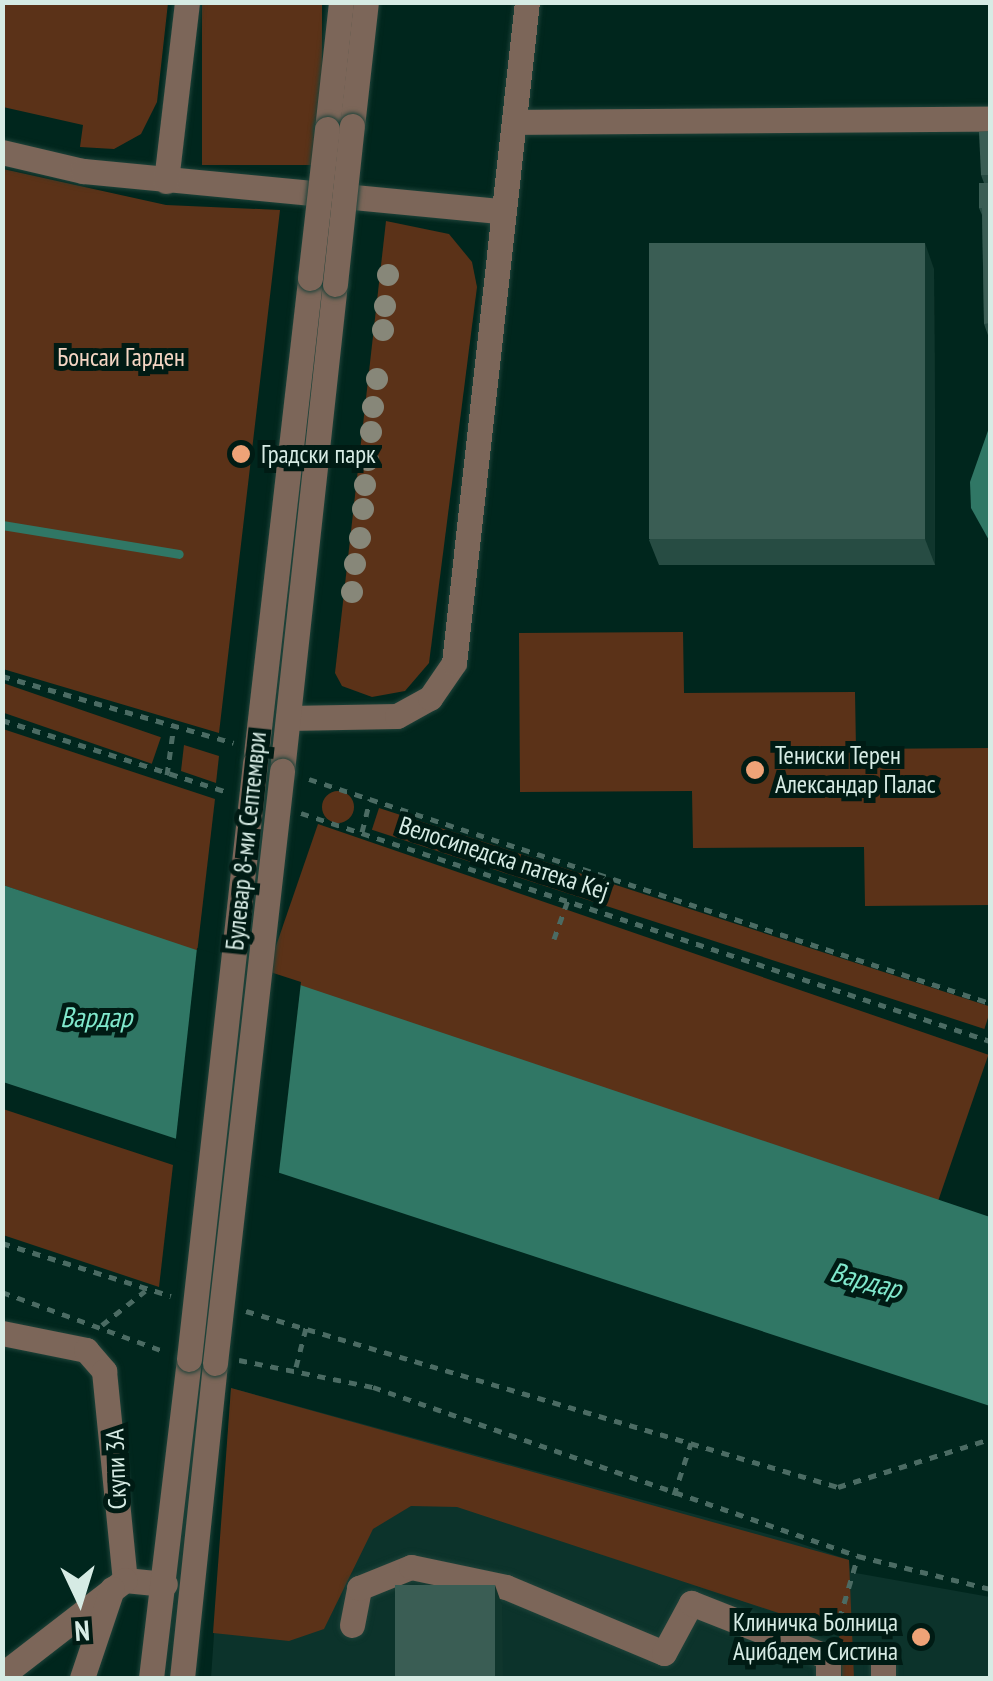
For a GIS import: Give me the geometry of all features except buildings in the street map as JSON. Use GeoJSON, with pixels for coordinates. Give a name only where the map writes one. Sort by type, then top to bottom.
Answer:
{"type":"FeatureCollection","features":[{"type":"Feature","properties":{"kind":"street"},"geometry":{"type":"LineString","coordinates":[[166,181],[187,2]]}},
{"type":"Feature","properties":{"kind":"street","name":"Булевар 8-ми Септември"},"geometry":{"type":"LineString","coordinates":[[182,1678],[288,718],[339,128],[342,2]]}},
{"type":"Feature","properties":{"kind":"street","name":"Булевар 8-ми Септември"},"geometry":{"type":"LineString","coordinates":[[339,128],[366,2]]}},
{"type":"Feature","properties":{"kind":"street"},"geometry":{"type":"LineString","coordinates":[[288,718],[397,716],[430,698],[454,663],[527,2]]}},
{"type":"Feature","properties":{"kind":"street"},"geometry":{"type":"LineString","coordinates":[[516,122],[990,119]]}},
{"type":"Feature","properties":{"kind":"street"},"geometry":{"type":"LineString","coordinates":[[2,152],[166,181],[502,211]]}},
{"type":"Feature","properties":{"kind":"street","name":"Булевар 8-ми Септември"},"geometry":{"type":"LineString","coordinates":[[152,1678],[255,763],[323,281]]}},
{"type":"Feature","properties":{"kind":"street","name":"Скупи 3А"},"geometry":{"type":"LineString","coordinates":[[2,1333],[86,1350],[104,1371],[118,1585]]}},
{"type":"Feature","properties":{"kind":"street"},"geometry":{"type":"LineString","coordinates":[[352,1624],[360,1588],[410,1566],[506,1587],[654,1652],[674,1646],[691,1603],[828,1668]]}},
{"type":"Feature","properties":{"kind":"street"},"geometry":{"type":"LineString","coordinates":[[2,1675],[118,1585],[165,1584]]}},
{"type":"Feature","properties":{"kind":"street"},"geometry":{"type":"LineString","coordinates":[[82,1678],[118,1585]]}},
{"type":"Feature","properties":{"kind":"path"},"geometry":{"type":"LineString","coordinates":[[2,676],[173,732],[221,741]]}},
{"type":"Feature","properties":{"kind":"path"},"geometry":{"type":"LineString","coordinates":[[2,720],[167,776],[248,797]]}},
{"type":"Feature","properties":{"kind":"path"},"geometry":{"type":"LineString","coordinates":[[167,776],[173,732]]}},
{"type":"Feature","properties":{"kind":"path"},"geometry":{"type":"LineString","coordinates":[[309,779],[990,1002]]}},
{"type":"Feature","properties":{"kind":"path"},"geometry":{"type":"LineString","coordinates":[[362,832],[370,800]]}},
{"type":"Feature","properties":{"kind":"path","name":"Велосипедска патека Кеј"},"geometry":{"type":"LineString","coordinates":[[281,807],[990,1041]]}},
{"type":"Feature","properties":{"kind":"path"},"geometry":{"type":"LineString","coordinates":[[554,939],[568,900]]}},
{"type":"Feature","properties":{"kind":"path"},"geometry":{"type":"LineString","coordinates":[[102,1325],[145,1290]]}},
{"type":"Feature","properties":{"kind":"path"},"geometry":{"type":"LineString","coordinates":[[2,1292],[102,1325],[152,1349]]}},
{"type":"Feature","properties":{"kind":"path"},"geometry":{"type":"LineString","coordinates":[[296,1367],[308,1324]]}},
{"type":"Feature","properties":{"kind":"path"},"geometry":{"type":"LineString","coordinates":[[384,1351],[838,1487],[990,1440]]}},
{"type":"Feature","properties":{"kind":"path"},"geometry":{"type":"LineString","coordinates":[[258,1363],[296,1367],[858,1556],[990,1588]]}},
{"type":"Feature","properties":{"kind":"path"},"geometry":{"type":"LineString","coordinates":[[674,1495],[691,1444]]}},
{"type":"Feature","properties":{"kind":"path"},"geometry":{"type":"LineString","coordinates":[[828,1668],[858,1556]]}},
{"type":"Feature","properties":{"kind":"shaded area"},"geometry":{"type":"Polygon","coordinates":[[[231,1388],[793,1541],[849,1560],[850,1572],[990,1597],[990,1678],[211,1678],[231,1388]]]}},
{"type":"Feature","properties":{"kind":"green space"},"geometry":{"type":"Polygon","coordinates":[[[3,2],[168,3],[157,102],[141,134],[114,149],[80,147],[83,125],[3,107],[3,2]]]}},
{"type":"Feature","properties":{"kind":"green space"},"geometry":{"type":"Polygon","coordinates":[[[202,3],[322,3],[322,165],[202,165],[202,3]]]}},
{"type":"Feature","properties":{"kind":"green space","name":"Бонсаи Гарден"},"geometry":{"type":"Polygon","coordinates":[[[3,169],[166,205],[280,210],[219,733],[3,669],[3,169]]]}},
{"type":"Feature","properties":{"kind":"green space"},"geometry":{"type":"Polygon","coordinates":[[[386,221],[449,234],[472,262],[477,287],[429,663],[405,691],[372,697],[342,686],[335,673],[386,221]]]}},
{"type":"Feature","properties":{"kind":"green space","name":"Тениски Терен Александар Палас"},"geometry":{"type":"Polygon","coordinates":[[[683,632],[684,693],[855,692],[856,749],[990,748],[990,905],[865,906],[864,847],[693,848],[692,791],[520,792],[519,633],[683,632]]]}},
{"type":"Feature","properties":{"kind":"green space"},"geometry":{"type":"Polygon","coordinates":[[[3,683],[161,737],[152,764],[2,712],[3,683]]]}},
{"type":"Feature","properties":{"kind":"green space"},"geometry":{"type":"Polygon","coordinates":[[[3,729],[215,799],[197,953],[3,885],[3,729]]]}},
{"type":"Feature","properties":{"kind":"green space"},"geometry":{"type":"Polygon","coordinates":[[[184,745],[219,756],[216,783],[181,771],[184,745]]]}},
{"type":"Feature","properties":{"kind":"green space"},"geometry":{"type":"Polygon","coordinates":[[[338,791],[349,796],[354,807],[349,818],[338,823],[327,818],[322,807],[327,796],[338,791]]]}},
{"type":"Feature","properties":{"kind":"green space"},"geometry":{"type":"Polygon","coordinates":[[[379,808],[990,1007],[984,1029],[372,830],[379,808]]]}},
{"type":"Feature","properties":{"kind":"green space"},"geometry":{"type":"Polygon","coordinates":[[[318,824],[988,1055],[935,1210],[265,979],[318,824]]]}},
{"type":"Feature","properties":{"kind":"green space"},"geometry":{"type":"Polygon","coordinates":[[[3,1109],[173,1165],[159,1287],[3,1235],[3,1109]]]}},
{"type":"Feature","properties":{"kind":"green space"},"geometry":{"type":"Polygon","coordinates":[[[231,1388],[849,1560],[854,1678],[842,1678],[839,1633],[457,1507],[411,1506],[373,1529],[324,1629],[289,1641],[213,1633],[231,1388]]]}},
{"type":"Feature","properties":{"kind":"water"},"geometry":{"type":"Polygon","coordinates":[[[990,425],[990,542],[971,508],[970,482],[990,425]]]}},
{"type":"Feature","properties":{"kind":"water","name":"Вардар"},"geometry":{"type":"Polygon","coordinates":[[[3,885],[990,1217],[990,1406],[3,1082],[3,885]]]}},
{"type":"Feature","properties":{"kind":"pier"},"geometry":{"type":"Polygon","coordinates":[[[197,948],[301,982],[278,1181],[175,1147],[197,948]]]}},
{"type":"Feature","properties":{"kind":"waterway"},"geometry":{"type":"LineString","coordinates":[[2,525],[179,554]]}},
{"type":"Feature","properties":{"kind":"place","name":"Градски парк"},"geometry":{"type":"Point","coordinates":[241,454]}},
{"type":"Feature","properties":{"kind":"place","name":"Тениски Терен Александар Палас"},"geometry":{"type":"Point","coordinates":[755,770]}},
{"type":"Feature","properties":{"kind":"place","name":"Клиничка Болница Аџибадем Систина"},"geometry":{"type":"Point","coordinates":[921,1637]}}]}
